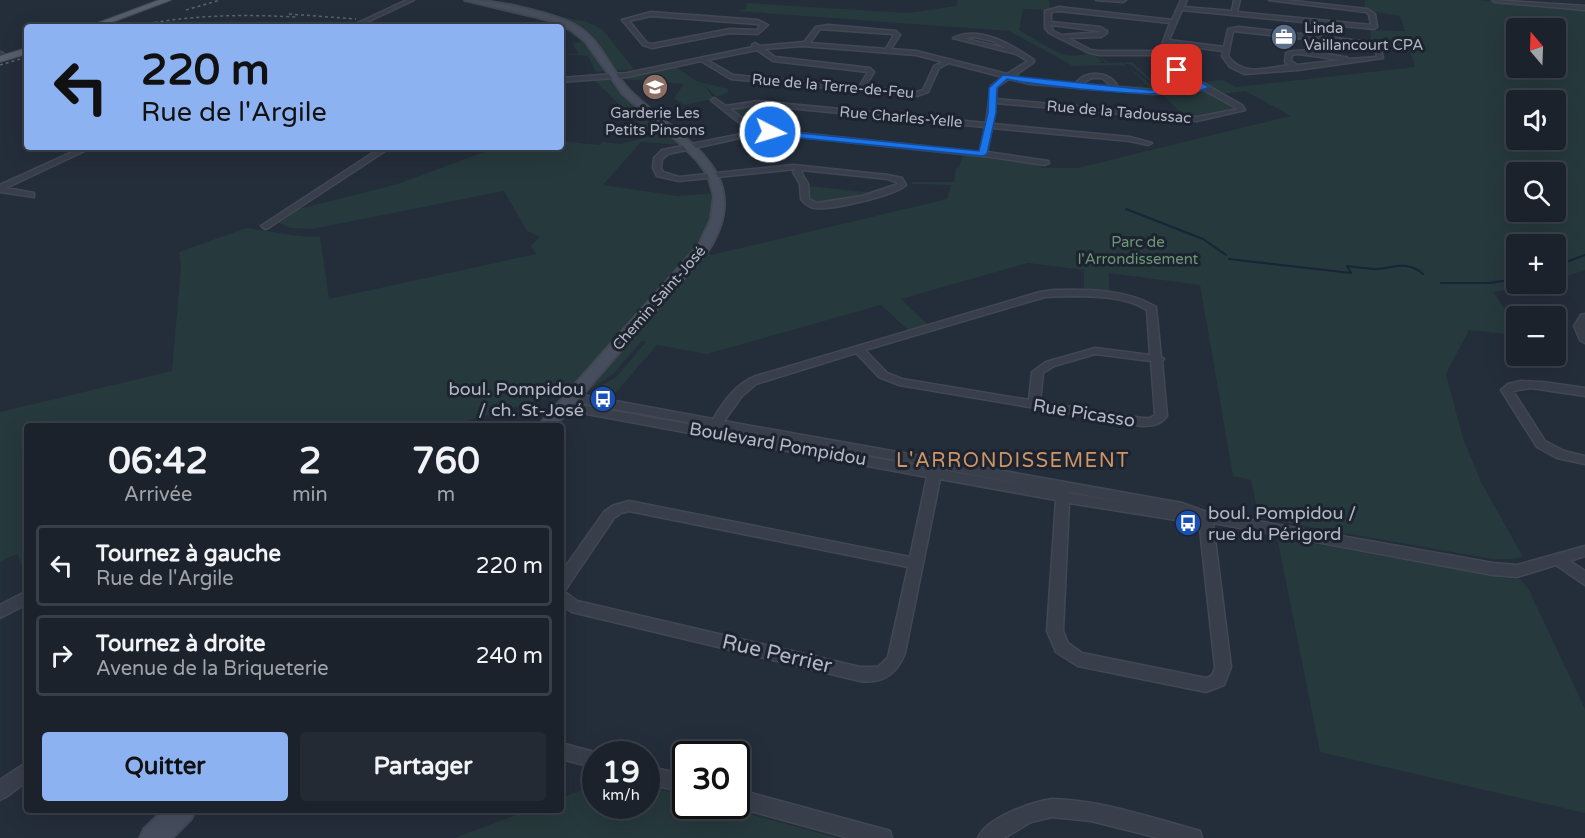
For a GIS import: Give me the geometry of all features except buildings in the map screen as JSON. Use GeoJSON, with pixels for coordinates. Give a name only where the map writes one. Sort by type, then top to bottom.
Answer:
{"type":"FeatureCollection","features":[{"type":"Feature","properties":{"kind":"main road"},"geometry":{"type":"LineString","coordinates":[[107,24],[170,2]]}},
{"type":"Feature","properties":{"kind":"main road"},"geometry":{"type":"LineString","coordinates":[[0,55],[24,47]]}},
{"type":"Feature","properties":{"kind":"main road"},"geometry":{"type":"LineString","coordinates":[[0,55],[24,51]]}},
{"type":"Feature","properties":{"kind":"street"},"geometry":{"type":"LineString","coordinates":[[359,24],[411,0]]}},
{"type":"Feature","properties":{"kind":"street","name":"Chemin Saint-José"},"geometry":{"type":"LineString","coordinates":[[468,0],[559,24]]}},
{"type":"Feature","properties":{"kind":"street"},"geometry":{"type":"LineString","coordinates":[[1099,0],[1123,0]]}},
{"type":"Feature","properties":{"kind":"street"},"geometry":{"type":"LineString","coordinates":[[1184,0],[1164,53],[1179,72],[1206,87]]}},
{"type":"Feature","properties":{"kind":"street"},"geometry":{"type":"LineString","coordinates":[[1234,14],[1238,0]]}},
{"type":"Feature","properties":{"kind":"street"},"geometry":{"type":"LineString","coordinates":[[1180,8],[1290,20],[1294,16],[1308,18],[1314,20],[1315,23],[1374,27],[1372,14],[1365,11],[1272,0]]}},
{"type":"Feature","properties":{"kind":"street"},"geometry":{"type":"LineString","coordinates":[[1495,0],[1585,8]]}},
{"type":"Feature","properties":{"kind":"street"},"geometry":{"type":"LineString","coordinates":[[1164,53],[1094,53],[1050,30],[1048,11],[1055,9],[1174,22]]}},
{"type":"Feature","properties":{"kind":"street"},"geometry":{"type":"LineString","coordinates":[[758,32],[730,31],[652,46],[645,44],[626,21],[651,14],[764,23],[758,32],[751,40],[772,60],[868,69],[871,72],[861,89]]}},
{"type":"Feature","properties":{"kind":"street"},"geometry":{"type":"LineString","coordinates":[[1048,23],[1100,29],[1105,32],[1101,35],[1060,37]]}},
{"type":"Feature","properties":{"kind":"street","name":"Chemin Saint-José"},"geometry":{"type":"LineString","coordinates":[[549,423],[705,246],[720,210],[719,192],[714,175],[706,162],[630,96],[585,37],[574,28],[564,25]]}},
{"type":"Feature","properties":{"kind":"street"},"geometry":{"type":"LineString","coordinates":[[806,44],[818,28],[894,32],[897,35],[888,50]]}},
{"type":"Feature","properties":{"kind":"street"},"geometry":{"type":"LineString","coordinates":[[1236,29],[1367,44],[1378,48],[1380,58],[1353,62],[1242,72],[1227,61],[1225,49],[1230,30],[1236,29]]}},
{"type":"Feature","properties":{"kind":"street"},"geometry":{"type":"LineString","coordinates":[[983,154],[994,86],[1032,62],[1017,52],[993,39],[962,36],[956,38],[1017,52]]}},
{"type":"Feature","properties":{"kind":"street"},"geometry":{"type":"LineString","coordinates":[[1167,42],[1225,49]]}},
{"type":"Feature","properties":{"kind":"street"},"geometry":{"type":"LineString","coordinates":[[564,80],[651,70],[758,47],[806,44],[921,54],[1030,82],[1162,92],[1206,87]]}},
{"type":"Feature","properties":{"kind":"street"},"geometry":{"type":"LineString","coordinates":[[1298,68],[1288,62],[1289,53],[1340,57],[1353,62]]}},
{"type":"Feature","properties":{"kind":"street","name":"Rue de la Terre-de-Feu"},"geometry":{"type":"LineString","coordinates":[[703,60],[731,77],[924,93],[936,68],[949,61]]}},
{"type":"Feature","properties":{"kind":"street"},"geometry":{"type":"LineString","coordinates":[[1077,86],[1078,81],[1084,77],[1102,76],[1109,78],[1115,84],[1116,89]]}},
{"type":"Feature","properties":{"kind":"street","name":"Rue de la Tadoussac"},"geometry":{"type":"LineString","coordinates":[[993,101],[1197,119],[1240,111],[1243,108],[1206,87]]}},
{"type":"Feature","properties":{"kind":"street"},"geometry":{"type":"LineString","coordinates":[[714,100],[757,133]]}},
{"type":"Feature","properties":{"kind":"street","name":"Rue Charles-Yelle"},"geometry":{"type":"LineString","coordinates":[[725,108],[756,103],[1130,139],[1148,143]]}},
{"type":"Feature","properties":{"kind":"street"},"geometry":{"type":"LineString","coordinates":[[800,167],[797,172],[804,184],[805,200],[814,206],[828,206],[891,191],[900,188],[902,184],[899,180],[888,177],[800,167],[679,179],[659,172],[657,167],[661,155],[757,133],[983,154],[1045,163]]}},
{"type":"Feature","properties":{"kind":"street"},"geometry":{"type":"LineString","coordinates":[[0,189],[83,150]]}},
{"type":"Feature","properties":{"kind":"street"},"geometry":{"type":"LineString","coordinates":[[265,226],[382,150]]}},
{"type":"Feature","properties":{"kind":"street"},"geometry":{"type":"LineString","coordinates":[[0,189],[31,195]]}},
{"type":"Feature","properties":{"kind":"street","name":"Rue Picasso"},"geometry":{"type":"LineString","coordinates":[[714,428],[739,390],[748,383],[858,349],[1044,294],[1067,292],[1138,301],[1150,307],[1153,312],[1162,414],[1156,421],[1142,422],[893,381],[883,375],[858,349]]}},
{"type":"Feature","properties":{"kind":"street"},"geometry":{"type":"LineString","coordinates":[[1585,316],[1579,326],[1585,340]]}},
{"type":"Feature","properties":{"kind":"street"},"geometry":{"type":"LineString","coordinates":[[1034,405],[1038,372],[1050,364],[1095,351],[1158,359]]}},
{"type":"Feature","properties":{"kind":"street"},"geometry":{"type":"LineString","coordinates":[[1585,392],[1522,384],[1511,385],[1507,390],[1541,444],[1561,455],[1585,460]]}},
{"type":"Feature","properties":{"kind":"street","name":"Boulevard Pompidou"},"geometry":{"type":"LineString","coordinates":[[568,401],[1063,491],[1182,516],[1205,516],[1506,571],[1518,571],[1585,551]]}},
{"type":"Feature","properties":{"kind":"street","name":"Rue Perrier"},"geometry":{"type":"LineString","coordinates":[[564,599],[572,606],[860,674],[873,675],[889,669],[895,660],[936,468]]}},
{"type":"Feature","properties":{"kind":"street"},"geometry":{"type":"LineString","coordinates":[[1063,491],[1055,631],[1062,647],[1078,659],[1206,685],[1217,682],[1223,667],[1205,516]]}},
{"type":"Feature","properties":{"kind":"street"},"geometry":{"type":"LineString","coordinates":[[564,581],[609,515],[617,509],[629,506],[915,563]]}},
{"type":"Feature","properties":{"kind":"street"},"geometry":{"type":"LineString","coordinates":[[1559,560],[1585,579]]}},
{"type":"Feature","properties":{"kind":"street"},"geometry":{"type":"LineString","coordinates":[[0,612],[24,599]]}},
{"type":"Feature","properties":{"kind":"street"},"geometry":{"type":"LineString","coordinates":[[564,752],[582,756]]}},
{"type":"Feature","properties":{"kind":"street"},"geometry":{"type":"LineString","coordinates":[[0,791],[24,772]]}},
{"type":"Feature","properties":{"kind":"street"},"geometry":{"type":"LineString","coordinates":[[750,802],[883,838]]}},
{"type":"Feature","properties":{"kind":"street"},"geometry":{"type":"LineString","coordinates":[[987,838],[1024,816],[1054,808],[1088,812],[1189,838]]}},
{"type":"Feature","properties":{"kind":"street"},"geometry":{"type":"LineString","coordinates":[[153,838],[179,813]]}},
{"type":"Feature","properties":{"kind":"green space"},"geometry":{"type":"Polygon","coordinates":[[[480,0],[587,22],[602,29],[634,69],[616,71],[592,35],[583,28],[585,26],[480,0]]]}},
{"type":"Feature","properties":{"kind":"green space"},"geometry":{"type":"Polygon","coordinates":[[[958,0],[1049,0],[1050,9],[1023,9],[1019,30],[1063,54],[1094,55],[1102,62],[1096,63],[1106,63],[1097,54],[1109,63],[1132,62],[1155,83],[1182,81],[1188,85],[1157,87],[1131,65],[1123,63],[1126,65],[1073,66],[1009,31],[736,11],[746,9],[747,3],[908,13],[956,6],[958,0]]]}},
{"type":"Feature","properties":{"kind":"green space","name":"Parc de l'Arrondissement"},"geometry":{"type":"Polygon","coordinates":[[[1365,0],[1479,0],[1585,10],[1585,270],[1566,277],[1566,234],[1506,234],[1506,290],[1493,292],[1506,311],[1506,334],[1469,330],[1446,374],[1463,438],[1481,482],[1523,557],[1492,559],[1259,518],[1251,480],[1233,476],[1200,285],[1109,273],[1109,294],[1084,291],[1084,270],[1028,263],[901,299],[928,325],[908,330],[881,305],[707,354],[657,345],[613,396],[590,395],[616,377],[646,342],[642,341],[613,374],[589,390],[585,390],[708,251],[711,255],[947,199],[951,185],[913,184],[911,182],[954,182],[956,168],[959,167],[963,155],[1027,161],[1043,168],[1077,168],[1291,116],[1245,91],[1222,94],[1202,82],[1223,80],[1236,87],[1415,67],[1410,50],[1371,43],[1370,30],[1405,31],[1400,16],[1365,10],[1365,0]]]}},
{"type":"Feature","properties":{"kind":"green space"},"geometry":{"type":"Polygon","coordinates":[[[585,41],[605,71],[596,72],[588,56],[564,54],[579,54],[572,43],[585,41]]]}},
{"type":"Feature","properties":{"kind":"green space"},"geometry":{"type":"Polygon","coordinates":[[[676,67],[698,82],[729,89],[727,93],[716,97],[707,87],[690,81],[706,87],[714,99],[683,105],[674,98],[684,84],[621,79],[676,67]]]}},
{"type":"Feature","properties":{"kind":"green space"},"geometry":{"type":"Polygon","coordinates":[[[1128,67],[1154,87],[1151,89],[1194,86],[1162,90],[1124,89],[1120,85],[1149,87],[1128,67]]]}},
{"type":"Feature","properties":{"kind":"green space"},"geometry":{"type":"Polygon","coordinates":[[[610,79],[681,145],[641,142],[603,185],[678,196],[716,193],[714,218],[696,251],[567,397],[557,395],[460,423],[24,423],[24,570],[17,554],[0,562],[0,412],[172,371],[181,266],[179,252],[246,228],[307,237],[320,236],[329,299],[536,254],[531,246],[540,237],[527,231],[504,191],[312,229],[291,228],[278,223],[299,208],[397,184],[490,150],[564,150],[564,141],[600,145],[603,142],[620,144],[652,136],[595,81],[564,82],[610,79]]]}},
{"type":"Feature","properties":{"kind":"green space"},"geometry":{"type":"Polygon","coordinates":[[[1206,90],[1238,108],[1200,118],[1186,117],[1161,94],[1206,90]]]}},
{"type":"Feature","properties":{"kind":"green space"},"geometry":{"type":"Polygon","coordinates":[[[757,105],[770,106],[761,118],[746,120],[733,110],[757,105]]]}},
{"type":"Feature","properties":{"kind":"green space"},"geometry":{"type":"Polygon","coordinates":[[[809,186],[870,192],[819,203],[811,200],[809,186]]]}},
{"type":"Feature","properties":{"kind":"green space"},"geometry":{"type":"Polygon","coordinates":[[[1277,537],[1520,579],[1529,590],[1585,709],[1585,813],[1320,752],[1277,537]]]}},
{"type":"Feature","properties":{"kind":"green space"},"geometry":{"type":"Polygon","coordinates":[[[660,789],[672,793],[672,819],[750,819],[750,814],[838,838],[455,838],[521,813],[564,813],[564,797],[582,790],[582,819],[660,819],[660,789]]]}},
{"type":"Feature","properties":{"kind":"waterway"},"geometry":{"type":"LineString","coordinates":[[1126,209],[1203,239],[1226,255]]}},
{"type":"Feature","properties":{"kind":"waterway"},"geometry":{"type":"LineString","coordinates":[[1566,262],[1585,255]]}},
{"type":"Feature","properties":{"kind":"waterway"},"geometry":{"type":"LineString","coordinates":[[1229,259],[1351,273],[1347,266],[1377,269],[1406,266],[1423,274]]}},
{"type":"Feature","properties":{"kind":"waterway"},"geometry":{"type":"LineString","coordinates":[[1441,283],[1489,283],[1506,280]]}},
{"type":"Feature","properties":{"kind":"railway"},"geometry":{"type":"LineString","coordinates":[[186,10],[220,0]]}},
{"type":"Feature","properties":{"kind":"railway"},"geometry":{"type":"LineString","coordinates":[[289,14],[356,19]]}},
{"type":"Feature","properties":{"kind":"railway"},"geometry":{"type":"LineString","coordinates":[[147,24],[213,16],[296,17]]}},
{"type":"Feature","properties":{"kind":"railway"},"geometry":{"type":"LineString","coordinates":[[0,65],[24,58]]}},
{"type":"Feature","properties":{"kind":"place","name":"Linda Vaillancourt CPA"},"geometry":{"type":"Point","coordinates":[1284,37]}},
{"type":"Feature","properties":{"kind":"place","name":"Garderie Les Petits Pinsons"},"geometry":{"type":"Point","coordinates":[655,87]}},
{"type":"Feature","properties":{"kind":"place","name":"boul. Pompidou / ch. St-José"},"geometry":{"type":"Point","coordinates":[603,399]}},
{"type":"Feature","properties":{"kind":"place","name":"boul. Pompidou / rue du Périgord"},"geometry":{"type":"Point","coordinates":[1188,523]}},
{"type":"Feature","properties":{"kind":"district","name":"L'ARRONDISSEMENT"},"geometry":{"type":"Point","coordinates":[1013,461]}},
{"type":"Feature","properties":{"kind":"route"},"geometry":{"type":"LineString","coordinates":[[770,132],[983,154],[992,113],[993,88],[996,83],[1006,77],[1030,82],[1149,92],[1206,87],[1177,70]]}}]}
